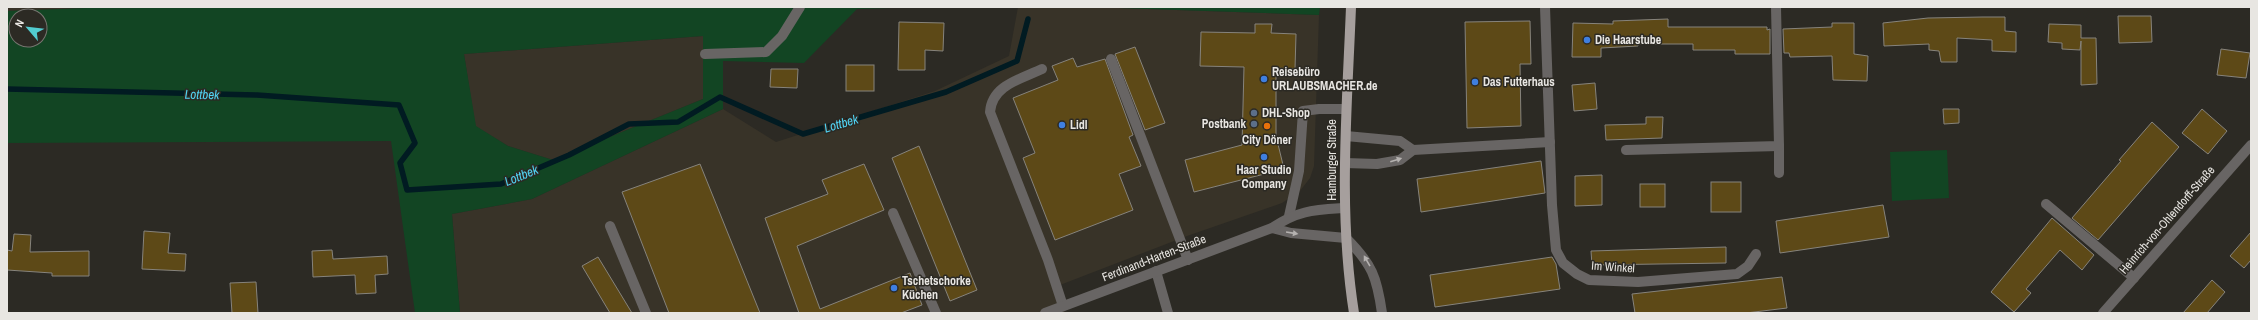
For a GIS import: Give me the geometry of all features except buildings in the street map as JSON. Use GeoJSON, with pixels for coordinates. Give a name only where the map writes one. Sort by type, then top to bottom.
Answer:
{"type":"FeatureCollection","features":[{"type":"Feature","properties":{"kind":"main road","name":"Hamburger Straße"},"geometry":{"type":"LineString","coordinates":[[1351,7],[1346,109],[1345,208],[1346,238],[1354,313]]}},
{"type":"Feature","properties":{"kind":"street"},"geometry":{"type":"LineString","coordinates":[[705,54],[766,52],[782,36],[800,7]]}},
{"type":"Feature","properties":{"kind":"street","name":"Im Winkel"},"geometry":{"type":"LineString","coordinates":[[1545,7],[1552,205],[1556,250],[1563,263],[1577,274],[1589,280],[1638,282],[1737,274],[1748,266],[1756,254]]}},
{"type":"Feature","properties":{"kind":"street"},"geometry":{"type":"LineString","coordinates":[[1776,7],[1779,173]]}},
{"type":"Feature","properties":{"kind":"street"},"geometry":{"type":"LineString","coordinates":[[1111,59],[1188,260]]}},
{"type":"Feature","properties":{"kind":"street"},"geometry":{"type":"LineString","coordinates":[[1042,70],[1002,88],[991,102],[990,112],[1048,260],[1063,306]]}},
{"type":"Feature","properties":{"kind":"street"},"geometry":{"type":"LineString","coordinates":[[1289,216],[1299,171],[1303,111],[1346,109]]}},
{"type":"Feature","properties":{"kind":"street"},"geometry":{"type":"LineString","coordinates":[[1346,136],[1400,141],[1412,150]]}},
{"type":"Feature","properties":{"kind":"street"},"geometry":{"type":"LineString","coordinates":[[1345,163],[1376,164],[1400,160],[1412,150],[1550,142]]}},
{"type":"Feature","properties":{"kind":"street","name":"Heinrich-von-Ohlendorff-Straße"},"geometry":{"type":"LineString","coordinates":[[2103,313],[2251,145]]}},
{"type":"Feature","properties":{"kind":"street"},"geometry":{"type":"LineString","coordinates":[[1626,150],[1779,146]]}},
{"type":"Feature","properties":{"kind":"street"},"geometry":{"type":"LineString","coordinates":[[2046,204],[2134,278]]}},
{"type":"Feature","properties":{"kind":"street","name":"Ferdinand-Harten-Straße"},"geometry":{"type":"LineString","coordinates":[[1045,313],[1272,228],[1289,216],[1310,211],[1345,208]]}},
{"type":"Feature","properties":{"kind":"street"},"geometry":{"type":"LineString","coordinates":[[893,213],[936,313]]}},
{"type":"Feature","properties":{"kind":"street"},"geometry":{"type":"LineString","coordinates":[[610,226],[646,313]]}},
{"type":"Feature","properties":{"kind":"street"},"geometry":{"type":"LineString","coordinates":[[1272,228],[1290,233],[1346,238],[1364,256],[1374,275],[1382,313]]}},
{"type":"Feature","properties":{"kind":"street"},"geometry":{"type":"LineString","coordinates":[[1156,271],[1168,313]]}},
{"type":"Feature","properties":{"kind":"shaded area"},"geometry":{"type":"Polygon","coordinates":[[[7,7],[113,7],[48,9],[48,8],[8,8],[7,11],[7,7]]]}},
{"type":"Feature","properties":{"kind":"shaded area"},"geometry":{"type":"Polygon","coordinates":[[[1018,7],[1090,7],[1319,15],[1314,166],[1310,178],[1300,191],[1282,203],[1187,236],[1060,285],[1065,313],[460,313],[452,214],[532,199],[723,109],[776,142],[935,91],[1009,56],[1018,7]]]}},
{"type":"Feature","properties":{"kind":"shaded area"},"geometry":{"type":"Polygon","coordinates":[[[703,36],[703,99],[553,160],[508,146],[475,126],[464,54],[703,36]]]}},
{"type":"Feature","properties":{"kind":"green space"},"geometry":{"type":"Polygon","coordinates":[[[113,7],[927,7],[857,9],[804,63],[723,61],[723,109],[532,199],[452,214],[460,313],[415,313],[391,141],[7,143],[7,11],[8,48],[48,48],[48,9],[113,7]],[[703,36],[464,54],[476,126],[508,146],[553,160],[703,99],[703,36]]]}},
{"type":"Feature","properties":{"kind":"green space"},"geometry":{"type":"Polygon","coordinates":[[[1090,7],[1320,7],[1319,15],[1090,7]]]}},
{"type":"Feature","properties":{"kind":"green space"},"geometry":{"type":"Polygon","coordinates":[[[1947,150],[1949,198],[1892,201],[1890,152],[1947,150]]]}},
{"type":"Feature","properties":{"kind":"waterway","name":"Lottbek"},"geometry":{"type":"LineString","coordinates":[[7,89],[257,95],[399,105],[415,143],[400,163],[407,190],[501,184],[569,155],[629,124],[678,122],[720,97],[803,134],[946,92],[1017,61],[1028,19]]}},
{"type":"Feature","properties":{"kind":"place","name":"Die Haarstube"},"geometry":{"type":"Point","coordinates":[1587,40]}},
{"type":"Feature","properties":{"kind":"place","name":"Reisebüro URLAUBSMACHER.de"},"geometry":{"type":"Point","coordinates":[1264,79]}},
{"type":"Feature","properties":{"kind":"place","name":"Das Futterhaus"},"geometry":{"type":"Point","coordinates":[1475,82]}},
{"type":"Feature","properties":{"kind":"place","name":"DHL-Shop"},"geometry":{"type":"Point","coordinates":[1254,113]}},
{"type":"Feature","properties":{"kind":"place","name":"Postbank"},"geometry":{"type":"Point","coordinates":[1254,124]}},
{"type":"Feature","properties":{"kind":"place","name":"Lidl"},"geometry":{"type":"Point","coordinates":[1062,125]}},
{"type":"Feature","properties":{"kind":"place","name":"City Döner"},"geometry":{"type":"Point","coordinates":[1267,126]}},
{"type":"Feature","properties":{"kind":"place","name":"Haar Studio Company"},"geometry":{"type":"Point","coordinates":[1264,157]}},
{"type":"Feature","properties":{"kind":"place","name":"Tschetschorke Küchen"},"geometry":{"type":"Point","coordinates":[894,288]}}]}
